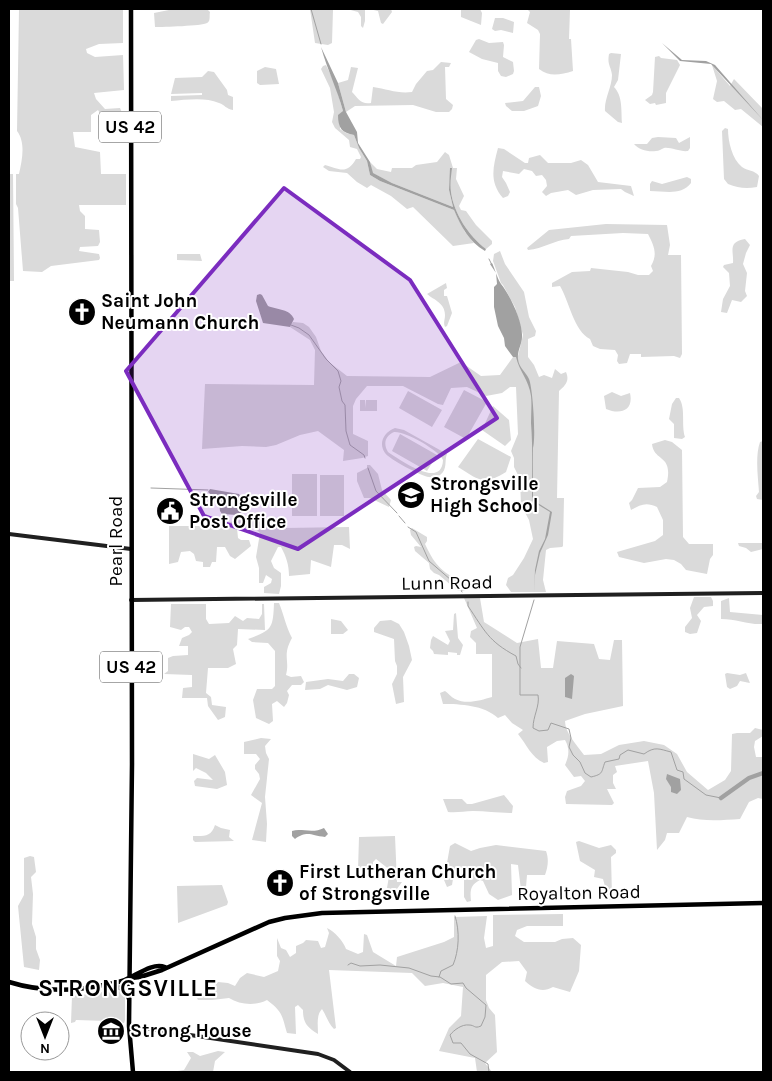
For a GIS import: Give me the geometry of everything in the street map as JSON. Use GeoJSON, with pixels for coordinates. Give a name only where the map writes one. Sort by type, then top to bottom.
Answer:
{"type":"FeatureCollection","features":[{"type":"Feature","properties":{"kind":"main road","name":"Pearl Road"},"geometry":{"type":"LineString","coordinates":[[130,9],[131,978],[129,1026],[133,1072]]}},
{"type":"Feature","properties":{"kind":"main road","name":"Royalton Road"},"geometry":{"type":"LineString","coordinates":[[9,982],[46,990],[70,990],[102,986],[131,978],[140,972],[161,966],[165,967],[269,922],[300,915],[763,903]]}},
{"type":"Feature","properties":{"kind":"main road"},"geometry":{"type":"LineString","coordinates":[[102,986],[122,988],[127,992],[130,1002]]}},
{"type":"Feature","properties":{"kind":"street"},"geometry":{"type":"LineString","coordinates":[[9,534],[131,549]]}},
{"type":"Feature","properties":{"kind":"street","name":"Lunn Road"},"geometry":{"type":"LineString","coordinates":[[131,600],[763,593]]}},
{"type":"Feature","properties":{"kind":"street"},"geometry":{"type":"LineString","coordinates":[[129,1026],[318,1054],[331,1058],[350,1072]]}},
{"type":"Feature","properties":{"kind":"highlighted area"},"geometry":{"type":"Polygon","coordinates":[[[284,188],[410,280],[497,418],[298,549],[204,516],[126,371],[284,188]]]}},
{"type":"Feature","properties":{"kind":"shaded area"},"geometry":{"type":"Polygon","coordinates":[[[19,9],[123,9],[123,43],[99,44],[86,49],[87,53],[95,57],[123,55],[124,90],[94,93],[96,99],[105,109],[120,108],[123,115],[106,118],[102,117],[98,110],[91,115],[91,132],[73,132],[75,147],[100,152],[101,174],[126,174],[126,205],[79,205],[80,211],[85,216],[85,229],[99,230],[100,242],[98,246],[80,247],[79,251],[99,254],[99,260],[51,266],[42,272],[23,271],[18,208],[16,204],[16,174],[19,174],[22,152],[22,141],[17,131],[19,9]]]}},
{"type":"Feature","properties":{"kind":"shaded area"},"geometry":{"type":"Polygon","coordinates":[[[174,9],[207,9],[210,12],[209,20],[207,23],[198,25],[155,27],[154,13],[174,9]]]}},
{"type":"Feature","properties":{"kind":"shaded area"},"geometry":{"type":"Polygon","coordinates":[[[310,9],[345,9],[333,10],[332,43],[328,45],[315,43],[310,9]]]}},
{"type":"Feature","properties":{"kind":"shaded area"},"geometry":{"type":"Polygon","coordinates":[[[347,9],[369,9],[365,10],[363,28],[358,12],[347,9]]]}},
{"type":"Feature","properties":{"kind":"shaded area"},"geometry":{"type":"Polygon","coordinates":[[[369,9],[391,9],[392,12],[383,24],[381,23],[378,11],[369,9]]]}},
{"type":"Feature","properties":{"kind":"shaded area"},"geometry":{"type":"Polygon","coordinates":[[[461,9],[480,9],[482,13],[481,25],[461,17],[461,9]]]}},
{"type":"Feature","properties":{"kind":"shaded area"},"geometry":{"type":"Polygon","coordinates":[[[527,9],[570,10],[569,39],[571,39],[573,71],[555,74],[543,72],[539,69],[540,34],[538,30],[527,23],[530,12],[527,9]]]}},
{"type":"Feature","properties":{"kind":"shaded area"},"geometry":{"type":"Polygon","coordinates":[[[495,18],[503,18],[514,22],[513,33],[492,29],[495,18]]]}},
{"type":"Feature","properties":{"kind":"shaded area"},"geometry":{"type":"Polygon","coordinates":[[[479,39],[489,43],[503,42],[503,57],[513,62],[513,74],[506,77],[501,76],[498,71],[498,63],[482,59],[469,52],[476,40],[479,39]]]}},
{"type":"Feature","properties":{"kind":"shaded area"},"geometry":{"type":"Polygon","coordinates":[[[662,43],[682,60],[706,61],[715,65],[763,120],[711,64],[680,61],[662,43]]]}},
{"type":"Feature","properties":{"kind":"shaded area"},"geometry":{"type":"Polygon","coordinates":[[[321,47],[338,83],[346,112],[357,132],[358,143],[370,162],[373,173],[392,183],[453,207],[449,190],[450,168],[452,168],[451,189],[455,208],[463,224],[486,249],[485,251],[470,238],[454,210],[380,181],[370,175],[367,161],[359,148],[354,135],[346,133],[340,127],[338,115],[343,111],[321,47]]]}},
{"type":"Feature","properties":{"kind":"shaded area"},"geometry":{"type":"Polygon","coordinates":[[[609,54],[621,54],[618,80],[614,87],[620,99],[622,123],[605,111],[612,80],[612,72],[608,61],[609,54]]]}},
{"type":"Feature","properties":{"kind":"shaded area"},"geometry":{"type":"Polygon","coordinates":[[[659,56],[661,58],[677,60],[680,65],[666,93],[666,103],[656,105],[655,103],[650,104],[645,100],[653,92],[655,57],[659,56]]]}},
{"type":"Feature","properties":{"kind":"shaded area"},"geometry":{"type":"Polygon","coordinates":[[[441,62],[451,63],[449,67],[445,67],[446,99],[453,105],[449,112],[436,112],[413,105],[355,106],[346,112],[338,83],[348,80],[351,67],[358,68],[352,92],[365,103],[371,103],[373,87],[397,92],[412,92],[427,71],[433,70],[441,62]]]}},
{"type":"Feature","properties":{"kind":"shaded area"},"geometry":{"type":"Polygon","coordinates":[[[326,65],[335,84],[343,111],[340,129],[354,135],[367,161],[370,175],[380,181],[454,210],[465,232],[474,243],[453,246],[413,207],[407,209],[391,196],[371,185],[367,188],[347,173],[329,171],[323,167],[325,165],[342,170],[346,169],[356,159],[361,157],[357,149],[350,147],[349,140],[335,128],[332,122],[334,112],[330,88],[321,69],[326,65]]]}},
{"type":"Feature","properties":{"kind":"shaded area"},"geometry":{"type":"Polygon","coordinates":[[[712,65],[730,86],[734,79],[763,109],[763,127],[741,109],[735,110],[724,101],[717,102],[713,99],[717,81],[712,65]]]}},
{"type":"Feature","properties":{"kind":"shaded area"},"geometry":{"type":"Polygon","coordinates":[[[265,67],[276,69],[279,84],[260,85],[257,83],[257,71],[265,67]]]}},
{"type":"Feature","properties":{"kind":"shaded area"},"geometry":{"type":"Polygon","coordinates":[[[208,71],[214,72],[227,90],[228,95],[233,97],[233,110],[208,100],[171,101],[171,96],[202,95],[202,93],[171,94],[175,78],[202,77],[208,71]]]}},
{"type":"Feature","properties":{"kind":"shaded area"},"geometry":{"type":"Polygon","coordinates":[[[535,87],[539,87],[541,96],[538,106],[524,111],[512,111],[506,106],[505,103],[523,101],[535,87]]]}},
{"type":"Feature","properties":{"kind":"shaded area"},"geometry":{"type":"Polygon","coordinates":[[[725,128],[728,129],[731,150],[739,164],[759,176],[757,187],[735,186],[728,184],[724,179],[722,131],[725,128]]]}},
{"type":"Feature","properties":{"kind":"shaded area"},"geometry":{"type":"Polygon","coordinates":[[[690,137],[690,148],[688,151],[664,148],[650,151],[641,149],[634,144],[647,144],[652,138],[676,138],[679,143],[690,137]]]}},
{"type":"Feature","properties":{"kind":"shaded area"},"geometry":{"type":"Polygon","coordinates":[[[498,148],[504,149],[525,163],[528,163],[529,158],[540,155],[548,163],[571,163],[581,160],[588,165],[598,182],[631,186],[634,196],[621,189],[593,190],[576,195],[568,190],[551,193],[546,196],[542,192],[547,186],[546,180],[542,175],[536,176],[532,171],[524,169],[519,174],[503,171],[502,177],[510,192],[508,196],[503,198],[496,186],[493,174],[498,148]]]}},
{"type":"Feature","properties":{"kind":"shaded area"},"geometry":{"type":"Polygon","coordinates":[[[445,152],[449,155],[453,168],[457,168],[456,179],[464,196],[459,206],[461,210],[466,211],[476,225],[492,241],[492,244],[486,249],[468,231],[455,208],[451,192],[451,168],[449,190],[453,207],[372,173],[370,162],[377,169],[391,172],[392,168],[412,168],[416,165],[437,162],[445,152]]]}},
{"type":"Feature","properties":{"kind":"shaded area"},"geometry":{"type":"Polygon","coordinates":[[[9,174],[13,174],[14,281],[9,281],[9,174]]]}},
{"type":"Feature","properties":{"kind":"shaded area"},"geometry":{"type":"Polygon","coordinates":[[[687,177],[691,179],[691,183],[682,190],[672,192],[650,191],[652,181],[662,184],[687,177]]]}},
{"type":"Feature","properties":{"kind":"shaded area"},"geometry":{"type":"Polygon","coordinates":[[[606,224],[667,225],[670,245],[668,255],[681,255],[682,354],[680,358],[674,356],[641,357],[641,354],[630,354],[627,363],[619,364],[617,361],[618,355],[615,350],[600,349],[593,346],[590,339],[584,335],[576,323],[560,286],[552,287],[552,283],[572,272],[590,271],[591,268],[649,275],[653,271],[651,266],[655,254],[648,234],[623,233],[571,236],[569,239],[539,248],[528,250],[527,248],[549,230],[606,224]]]}},
{"type":"Feature","properties":{"kind":"shaded area"},"geometry":{"type":"Polygon","coordinates":[[[745,239],[750,245],[743,264],[747,273],[745,291],[747,296],[741,302],[732,300],[727,313],[721,312],[723,299],[730,286],[729,273],[723,267],[733,263],[732,251],[734,245],[739,240],[745,239]]]}},
{"type":"Feature","properties":{"kind":"shaded area"},"geometry":{"type":"Polygon","coordinates":[[[500,251],[505,264],[524,292],[529,317],[536,331],[535,336],[528,339],[528,357],[539,377],[544,375],[552,378],[555,369],[561,374],[566,372],[567,375],[566,383],[559,391],[557,498],[564,498],[563,546],[546,550],[543,580],[546,592],[511,592],[506,585],[508,578],[513,575],[524,558],[533,539],[529,520],[521,505],[520,479],[514,467],[514,458],[511,451],[518,434],[516,387],[510,387],[502,393],[486,396],[467,387],[451,388],[443,405],[403,386],[367,386],[356,399],[353,406],[353,434],[368,441],[368,456],[362,458],[343,461],[344,450],[318,431],[266,447],[242,446],[202,449],[205,384],[314,385],[315,350],[310,340],[290,327],[293,322],[303,323],[309,327],[329,362],[347,376],[430,377],[461,362],[481,376],[500,375],[513,357],[518,356],[523,335],[515,307],[501,283],[493,261],[494,254],[500,251]]]}},
{"type":"Feature","properties":{"kind":"shaded area"},"geometry":{"type":"Polygon","coordinates":[[[177,254],[200,254],[202,261],[177,260],[177,254]]]}},
{"type":"Feature","properties":{"kind":"shaded area"},"geometry":{"type":"Polygon","coordinates":[[[496,273],[515,309],[522,331],[518,359],[529,379],[534,414],[533,500],[552,512],[548,535],[540,553],[535,575],[534,593],[535,570],[539,551],[545,539],[550,512],[532,501],[531,396],[516,357],[513,357],[505,346],[504,338],[498,326],[494,307],[494,287],[497,284],[496,273]]]}},
{"type":"Feature","properties":{"kind":"shaded area"},"geometry":{"type":"Polygon","coordinates":[[[446,283],[447,288],[444,290],[444,296],[447,296],[452,313],[445,327],[445,311],[439,302],[427,294],[446,283]]]}},
{"type":"Feature","properties":{"kind":"shaded area"},"geometry":{"type":"Polygon","coordinates":[[[260,294],[268,306],[290,313],[294,319],[290,327],[263,323],[256,301],[257,295],[260,294]]]}},
{"type":"Feature","properties":{"kind":"shaded area"},"geometry":{"type":"Polygon","coordinates":[[[464,390],[487,402],[466,439],[444,427],[464,390]]]}},
{"type":"Feature","properties":{"kind":"shaded area"},"geometry":{"type":"Polygon","coordinates":[[[408,391],[442,410],[432,427],[399,408],[408,391]]]}},
{"type":"Feature","properties":{"kind":"shaded area"},"geometry":{"type":"Polygon","coordinates":[[[612,392],[621,396],[630,393],[631,399],[628,408],[616,412],[606,409],[604,396],[612,392]]]}},
{"type":"Feature","properties":{"kind":"shaded area"},"geometry":{"type":"Polygon","coordinates":[[[676,398],[679,398],[682,407],[685,437],[682,439],[674,438],[674,424],[669,419],[672,404],[676,398]]]}},
{"type":"Feature","properties":{"kind":"shaded area"},"geometry":{"type":"Polygon","coordinates":[[[360,400],[365,400],[366,408],[366,400],[377,400],[377,411],[360,411],[360,400]]]}},
{"type":"Feature","properties":{"kind":"shaded area"},"geometry":{"type":"Polygon","coordinates":[[[493,406],[509,420],[511,440],[505,446],[482,430],[493,406]]]}},
{"type":"Feature","properties":{"kind":"shaded area"},"geometry":{"type":"Polygon","coordinates":[[[395,428],[404,430],[447,454],[445,468],[442,473],[435,477],[425,476],[388,456],[383,449],[382,442],[385,435],[395,428]],[[394,432],[387,438],[386,446],[388,452],[410,466],[428,473],[436,473],[441,469],[443,460],[435,451],[413,438],[394,432]]]}},
{"type":"Feature","properties":{"kind":"shaded area"},"geometry":{"type":"Polygon","coordinates":[[[400,434],[437,455],[427,471],[392,451],[400,434]]]}},
{"type":"Feature","properties":{"kind":"shaded area"},"geometry":{"type":"Polygon","coordinates":[[[478,439],[511,457],[506,472],[492,479],[481,480],[458,467],[478,439]]]}},
{"type":"Feature","properties":{"kind":"shaded area"},"geometry":{"type":"Polygon","coordinates":[[[665,440],[672,442],[682,450],[683,537],[689,544],[713,544],[713,555],[710,559],[707,574],[686,570],[674,560],[666,559],[644,563],[619,557],[617,552],[655,541],[663,535],[663,520],[657,507],[644,504],[631,510],[629,503],[638,488],[660,487],[667,482],[667,467],[665,462],[653,450],[652,444],[665,440]]]}},
{"type":"Feature","properties":{"kind":"shaded area"},"geometry":{"type":"Polygon","coordinates":[[[763,441],[763,500],[757,499],[756,496],[759,492],[758,454],[760,442],[763,441]]]}},
{"type":"Feature","properties":{"kind":"shaded area"},"geometry":{"type":"Polygon","coordinates":[[[367,465],[370,465],[378,474],[382,490],[391,500],[389,507],[370,498],[364,498],[357,481],[357,473],[367,468],[367,465]]]}},
{"type":"Feature","properties":{"kind":"shaded area"},"geometry":{"type":"Polygon","coordinates":[[[292,474],[317,474],[317,516],[292,516],[292,474]]]}},
{"type":"Feature","properties":{"kind":"shaded area"},"geometry":{"type":"Polygon","coordinates":[[[320,475],[344,475],[344,516],[320,516],[320,475]]]}},
{"type":"Feature","properties":{"kind":"shaded area"},"geometry":{"type":"Polygon","coordinates":[[[210,489],[239,494],[245,510],[237,515],[222,514],[219,502],[208,492],[210,489]]]}},
{"type":"Feature","properties":{"kind":"shaded area"},"geometry":{"type":"Polygon","coordinates":[[[284,519],[285,528],[349,527],[350,549],[342,545],[334,545],[331,567],[311,560],[310,574],[289,576],[286,557],[281,547],[278,547],[271,561],[274,568],[281,573],[279,594],[264,593],[264,587],[271,583],[272,579],[266,575],[263,583],[259,583],[259,568],[256,557],[260,533],[254,527],[250,526],[243,531],[240,527],[237,528],[238,538],[249,540],[251,546],[235,559],[230,556],[225,547],[217,547],[216,562],[212,562],[210,567],[203,567],[203,562],[196,561],[194,554],[190,551],[181,552],[178,562],[169,564],[169,526],[207,526],[241,520],[284,519]]]}},
{"type":"Feature","properties":{"kind":"shaded area"},"geometry":{"type":"Polygon","coordinates":[[[412,528],[427,537],[425,544],[433,559],[446,572],[465,584],[467,587],[466,591],[458,591],[430,569],[429,563],[415,551],[414,547],[421,547],[411,535],[410,530],[412,528]]]}},
{"type":"Feature","properties":{"kind":"shaded area"},"geometry":{"type":"Polygon","coordinates":[[[738,543],[763,543],[763,549],[751,552],[739,546],[738,543]]]}},
{"type":"Feature","properties":{"kind":"shaded area"},"geometry":{"type":"Polygon","coordinates":[[[694,597],[711,597],[713,606],[704,607],[697,615],[701,621],[697,633],[690,634],[685,632],[685,627],[692,618],[690,608],[694,597]]]}},
{"type":"Feature","properties":{"kind":"shaded area"},"geometry":{"type":"Polygon","coordinates":[[[464,598],[480,598],[484,622],[517,643],[538,639],[541,668],[553,668],[557,641],[594,644],[599,659],[610,660],[614,640],[622,640],[623,706],[585,714],[565,721],[569,734],[584,755],[601,754],[619,745],[644,741],[664,745],[677,754],[687,772],[708,790],[725,780],[731,771],[732,734],[750,733],[755,728],[763,730],[763,736],[755,741],[754,747],[756,757],[763,757],[763,799],[758,798],[749,802],[740,819],[707,820],[687,817],[679,833],[667,833],[665,840],[657,850],[654,793],[648,761],[615,766],[617,772],[613,775],[613,783],[616,789],[607,789],[614,803],[612,805],[566,804],[565,797],[567,791],[581,786],[585,781],[581,776],[574,777],[565,765],[568,746],[565,740],[557,741],[547,747],[548,762],[544,763],[532,754],[518,734],[523,730],[512,723],[505,715],[498,718],[479,708],[443,704],[440,693],[445,691],[455,699],[464,702],[492,697],[492,654],[476,654],[476,643],[470,637],[471,631],[477,628],[464,598]]]}},
{"type":"Feature","properties":{"kind":"shaded area"},"geometry":{"type":"Polygon","coordinates":[[[729,598],[730,612],[763,615],[763,624],[721,619],[721,601],[729,598]]]}},
{"type":"Feature","properties":{"kind":"shaded area"},"geometry":{"type":"Polygon","coordinates":[[[274,603],[279,603],[292,638],[287,649],[286,675],[291,677],[301,676],[304,682],[301,685],[292,685],[287,691],[289,695],[284,707],[277,701],[272,704],[273,721],[269,724],[256,718],[253,700],[257,689],[272,689],[275,686],[275,651],[268,643],[252,642],[248,639],[267,631],[270,627],[274,603]]]}},
{"type":"Feature","properties":{"kind":"shaded area"},"geometry":{"type":"Polygon","coordinates":[[[171,604],[206,604],[206,619],[209,624],[229,623],[235,616],[243,621],[247,618],[259,619],[262,614],[262,604],[264,604],[265,630],[238,629],[237,645],[233,649],[236,664],[228,668],[208,668],[206,693],[211,697],[212,705],[226,707],[225,717],[218,720],[208,706],[207,698],[182,698],[183,688],[192,687],[192,675],[164,674],[168,671],[168,658],[188,655],[188,646],[179,646],[182,638],[192,632],[189,627],[181,630],[170,627],[171,604]]]}},
{"type":"Feature","properties":{"kind":"shaded area"},"geometry":{"type":"Polygon","coordinates":[[[456,613],[458,638],[463,645],[460,655],[448,652],[448,655],[434,654],[430,648],[433,636],[448,645],[450,641],[445,631],[453,630],[454,614],[456,613]]]}},
{"type":"Feature","properties":{"kind":"shaded area"},"geometry":{"type":"Polygon","coordinates":[[[331,619],[341,621],[348,630],[343,634],[331,634],[331,619]]]}},
{"type":"Feature","properties":{"kind":"shaded area"},"geometry":{"type":"Polygon","coordinates":[[[391,620],[399,624],[404,632],[412,660],[403,677],[404,702],[396,704],[392,684],[397,674],[394,639],[374,632],[374,628],[380,621],[391,620]]]}},
{"type":"Feature","properties":{"kind":"shaded area"},"geometry":{"type":"Polygon","coordinates":[[[746,673],[750,683],[740,681],[737,686],[730,689],[727,687],[725,674],[740,675],[746,673]]]}},
{"type":"Feature","properties":{"kind":"shaded area"},"geometry":{"type":"Polygon","coordinates":[[[349,674],[354,674],[359,678],[357,687],[347,690],[328,685],[320,689],[305,690],[306,682],[328,679],[343,681],[349,674]]]}},
{"type":"Feature","properties":{"kind":"shaded area"},"geometry":{"type":"Polygon","coordinates":[[[571,674],[574,676],[572,699],[565,697],[565,678],[571,674]]]}},
{"type":"Feature","properties":{"kind":"shaded area"},"geometry":{"type":"Polygon","coordinates":[[[261,738],[271,739],[265,746],[269,759],[265,797],[266,842],[252,840],[262,803],[251,795],[260,779],[255,765],[260,759],[256,754],[244,754],[244,742],[261,738]]]}},
{"type":"Feature","properties":{"kind":"shaded area"},"geometry":{"type":"Polygon","coordinates":[[[193,754],[209,759],[215,755],[225,772],[227,785],[217,789],[195,786],[194,781],[197,778],[213,780],[206,773],[196,768],[193,771],[193,754]]]}},
{"type":"Feature","properties":{"kind":"shaded area"},"geometry":{"type":"Polygon","coordinates":[[[667,774],[680,779],[681,790],[677,794],[671,792],[671,787],[666,779],[667,774]]]}},
{"type":"Feature","properties":{"kind":"shaded area"},"geometry":{"type":"Polygon","coordinates":[[[504,795],[513,806],[512,813],[448,812],[443,799],[462,799],[467,804],[472,804],[504,795]]]}},
{"type":"Feature","properties":{"kind":"shaded area"},"geometry":{"type":"Polygon","coordinates":[[[215,825],[230,830],[229,837],[234,841],[195,842],[193,840],[193,836],[204,836],[212,832],[215,825]]]}},
{"type":"Feature","properties":{"kind":"shaded area"},"geometry":{"type":"Polygon","coordinates":[[[324,828],[328,834],[325,837],[307,834],[295,839],[292,836],[292,831],[316,831],[324,828]]]}},
{"type":"Feature","properties":{"kind":"shaded area"},"geometry":{"type":"Polygon","coordinates":[[[395,836],[397,882],[402,882],[394,893],[386,894],[390,870],[376,859],[373,862],[373,867],[365,873],[358,870],[359,837],[395,836]]]}},
{"type":"Feature","properties":{"kind":"shaded area"},"geometry":{"type":"Polygon","coordinates":[[[579,841],[599,848],[611,845],[616,850],[616,853],[611,857],[612,896],[610,900],[606,899],[603,879],[594,877],[595,870],[580,861],[576,842],[579,841]]]}},
{"type":"Feature","properties":{"kind":"shaded area"},"geometry":{"type":"Polygon","coordinates":[[[455,843],[471,851],[496,845],[546,851],[548,860],[545,875],[527,875],[526,887],[524,890],[521,890],[518,865],[511,864],[512,895],[498,900],[489,894],[483,881],[480,880],[472,886],[471,901],[467,902],[464,897],[464,876],[459,872],[453,879],[452,885],[447,887],[444,880],[450,846],[455,843]]]}},
{"type":"Feature","properties":{"kind":"shaded area"},"geometry":{"type":"Polygon","coordinates":[[[34,857],[36,872],[31,877],[33,894],[32,924],[36,937],[36,949],[40,960],[39,970],[24,967],[18,906],[24,895],[24,858],[34,857]]]}},
{"type":"Feature","properties":{"kind":"shaded area"},"geometry":{"type":"Polygon","coordinates":[[[222,885],[228,902],[227,905],[178,923],[177,886],[222,885]]]}},
{"type":"Feature","properties":{"kind":"shaded area"},"geometry":{"type":"Polygon","coordinates":[[[563,914],[563,926],[527,926],[517,930],[515,936],[524,942],[555,942],[573,938],[581,945],[579,971],[570,992],[553,987],[542,990],[532,986],[525,981],[527,972],[519,961],[502,962],[486,975],[486,1000],[489,1008],[495,1015],[497,1052],[485,1063],[492,1072],[477,1072],[475,1058],[439,1051],[449,1028],[461,1016],[463,987],[443,983],[425,986],[412,973],[329,970],[336,1028],[332,1027],[322,1009],[318,1017],[318,1034],[306,1024],[303,1010],[298,1005],[295,1007],[296,1034],[287,1033],[281,1015],[267,1000],[248,1004],[229,998],[198,1000],[196,996],[209,992],[218,982],[235,986],[240,978],[247,973],[264,977],[278,971],[280,961],[277,956],[277,938],[281,948],[286,950],[290,957],[296,953],[296,946],[306,940],[318,941],[321,948],[325,947],[329,933],[327,928],[338,937],[346,949],[358,954],[363,952],[364,934],[367,935],[373,952],[396,966],[397,957],[454,937],[454,917],[487,916],[484,938],[486,948],[493,946],[493,915],[563,914]]]}},
{"type":"Feature","properties":{"kind":"shaded area"},"geometry":{"type":"Polygon","coordinates":[[[121,989],[125,994],[124,1023],[76,1020],[71,1023],[72,996],[121,989]]]}},
{"type":"Feature","properties":{"kind":"shaded area"},"geometry":{"type":"Polygon","coordinates":[[[218,1051],[225,1052],[215,1061],[213,1072],[171,1072],[184,1070],[191,1058],[187,1052],[193,1052],[200,1056],[218,1051]]]}},
{"type":"Feature","properties":{"kind":"waterway"},"geometry":{"type":"LineString","coordinates":[[311,9],[321,44]]}},
{"type":"Feature","properties":{"kind":"waterway"},"geometry":{"type":"LineString","coordinates":[[489,259],[492,265]]}},
{"type":"Feature","properties":{"kind":"waterway"},"geometry":{"type":"LineString","coordinates":[[291,325],[309,335],[326,359],[338,371],[341,381],[339,387],[342,401],[345,405],[346,431],[350,445],[364,455],[365,458]]}},
{"type":"Feature","properties":{"kind":"waterway"},"geometry":{"type":"LineString","coordinates":[[368,468],[376,491],[397,513]]}},
{"type":"Feature","properties":{"kind":"waterway"},"geometry":{"type":"LineString","coordinates":[[151,488],[208,490]]}},
{"type":"Feature","properties":{"kind":"waterway"},"geometry":{"type":"LineString","coordinates":[[399,516],[405,523]]}},
{"type":"Feature","properties":{"kind":"waterway"},"geometry":{"type":"LineString","coordinates":[[408,527],[416,532],[429,561],[458,586],[462,592]]}},
{"type":"Feature","properties":{"kind":"waterway"},"geometry":{"type":"LineString","coordinates":[[534,600],[520,647],[520,695],[538,695],[533,728],[539,731],[548,730],[551,723],[569,729],[571,738],[569,747],[573,755],[580,762],[585,773],[591,777],[600,774],[605,762],[619,759],[620,755],[628,750],[644,754],[654,749],[660,749],[671,752],[677,770],[683,772],[684,779],[706,795],[721,798]]}},
{"type":"Feature","properties":{"kind":"waterway"},"geometry":{"type":"LineString","coordinates":[[468,602],[468,606],[483,629],[499,645],[516,656],[521,668]]}},
{"type":"Feature","properties":{"kind":"waterway"},"geometry":{"type":"LineString","coordinates":[[721,798],[749,778],[763,773]]}},
{"type":"Feature","properties":{"kind":"waterway"},"geometry":{"type":"LineString","coordinates":[[439,977],[441,971],[453,965],[455,959],[458,947],[455,916]]}},
{"type":"Feature","properties":{"kind":"waterway"},"geometry":{"type":"LineString","coordinates":[[348,965],[351,963],[360,966],[380,965],[409,968],[431,976],[440,977],[451,984],[463,983],[466,988],[486,1005],[485,1017],[481,1026],[464,1025],[450,1035],[453,1043],[461,1043],[470,1054],[488,1064],[489,1072]]}},
{"type":"Feature","properties":{"kind":"place","name":"Saint John Neumann Church"},"geometry":{"type":"Point","coordinates":[82,312]}},
{"type":"Feature","properties":{"kind":"place","name":"Strongsville High School"},"geometry":{"type":"Point","coordinates":[411,495]}},
{"type":"Feature","properties":{"kind":"place","name":"Strongsville Post Office"},"geometry":{"type":"Point","coordinates":[170,511]}},
{"type":"Feature","properties":{"kind":"place","name":"First Lutheran Church of Strongsville"},"geometry":{"type":"Point","coordinates":[280,883]}},
{"type":"Feature","properties":{"kind":"place","name":"Strong House"},"geometry":{"type":"Point","coordinates":[111,1031]}},
{"type":"Feature","properties":{"kind":"district","name":"STRONGSVILLE"},"geometry":{"type":"Point","coordinates":[128,988]}}]}
